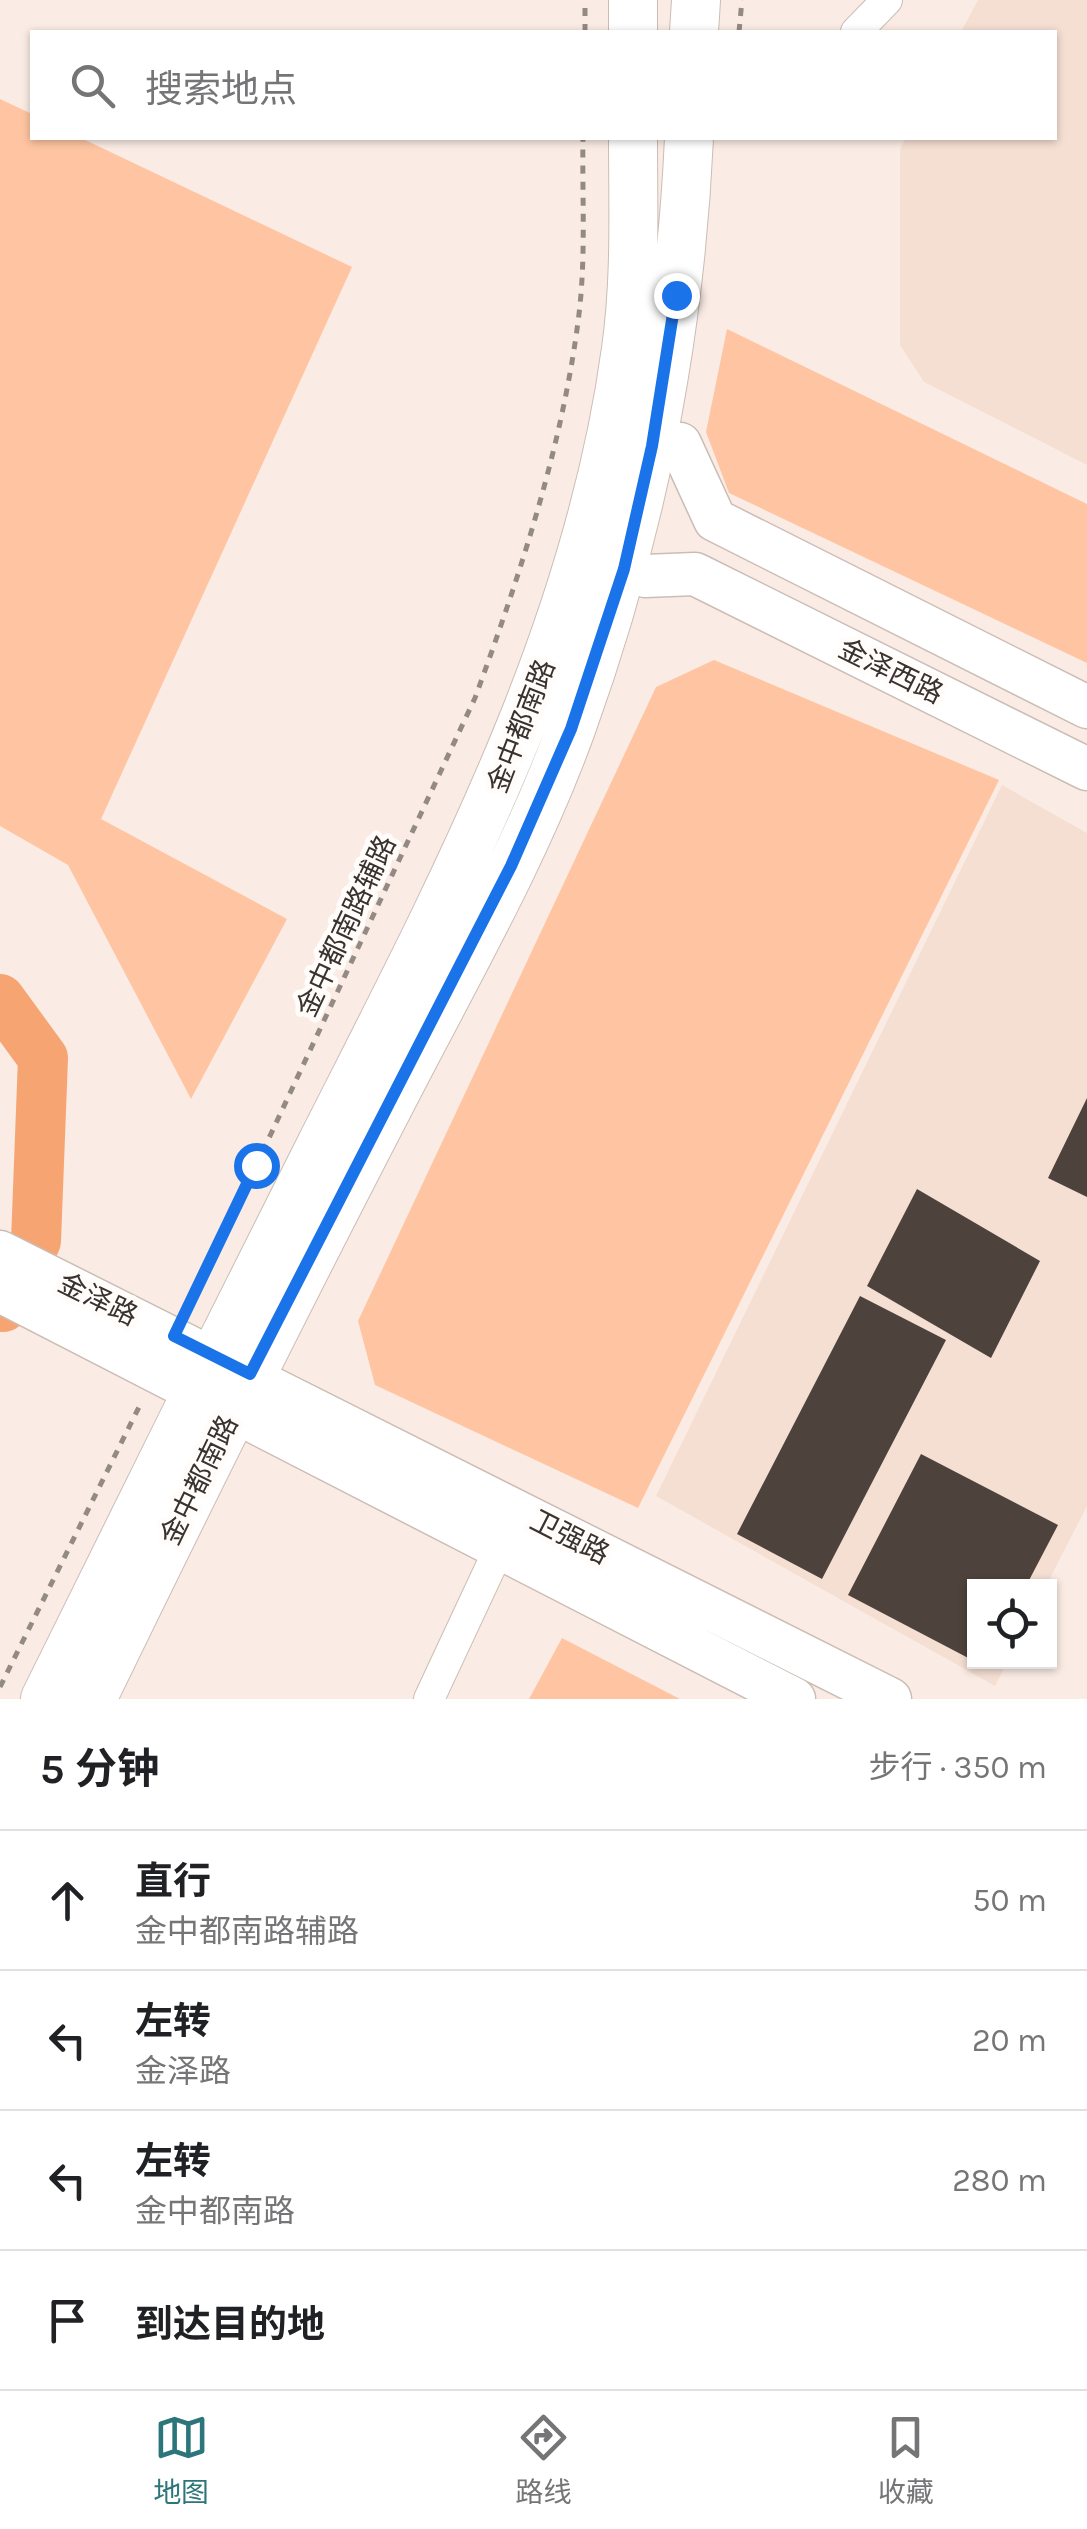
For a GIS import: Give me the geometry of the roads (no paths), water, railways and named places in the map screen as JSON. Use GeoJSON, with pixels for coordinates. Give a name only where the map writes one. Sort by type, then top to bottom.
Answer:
{"type":"FeatureCollection","features":[{"type":"Feature","properties":{"kind":"main road"},"geometry":{"type":"LineString","coordinates":[[633,0],[633,30]]}},
{"type":"Feature","properties":{"kind":"main road"},"geometry":{"type":"LineString","coordinates":[[694,30],[696,0]]}},
{"type":"Feature","properties":{"kind":"main road","name":"金中都南路"},"geometry":{"type":"LineString","coordinates":[[45,1699],[204,1372],[469,852],[533,702],[586,532],[620,382],[633,275],[633,140]]}},
{"type":"Feature","properties":{"kind":"main road","name":"金中都南路"},"geometry":{"type":"LineString","coordinates":[[92,1699],[204,1372],[511,866],[571,729],[624,569],[652,446],[685,232],[689,140]]}},
{"type":"Feature","properties":{"kind":"street"},"geometry":{"type":"LineString","coordinates":[[858,30],[887,0]]}},
{"type":"Feature","properties":{"kind":"street","name":"金泽西路"},"geometry":{"type":"LineString","coordinates":[[680,444],[715,520],[1087,707]]}},
{"type":"Feature","properties":{"kind":"street","name":"金泽西路"},"geometry":{"type":"LineString","coordinates":[[646,576],[695,574],[1087,769]]}},
{"type":"Feature","properties":{"kind":"street","name":"金泽路"},"geometry":{"type":"LineString","coordinates":[[0,1252],[86,1314],[204,1372]]}},
{"type":"Feature","properties":{"kind":"street","name":"金泽路"},"geometry":{"type":"LineString","coordinates":[[0,1291],[86,1314]]}},
{"type":"Feature","properties":{"kind":"street","name":"卫强路"},"geometry":{"type":"LineString","coordinates":[[204,1372],[500,1550],[794,1699]]}},
{"type":"Feature","properties":{"kind":"street","name":"卫强路"},"geometry":{"type":"LineString","coordinates":[[204,1372],[890,1699]]}},
{"type":"Feature","properties":{"kind":"street"},"geometry":{"type":"LineString","coordinates":[[428,1699],[500,1550]]}},
{"type":"Feature","properties":{"kind":"waterway"},"geometry":{"type":"LineString","coordinates":[[0,999],[43,1058],[36,1241],[3,1307]]}}]}
